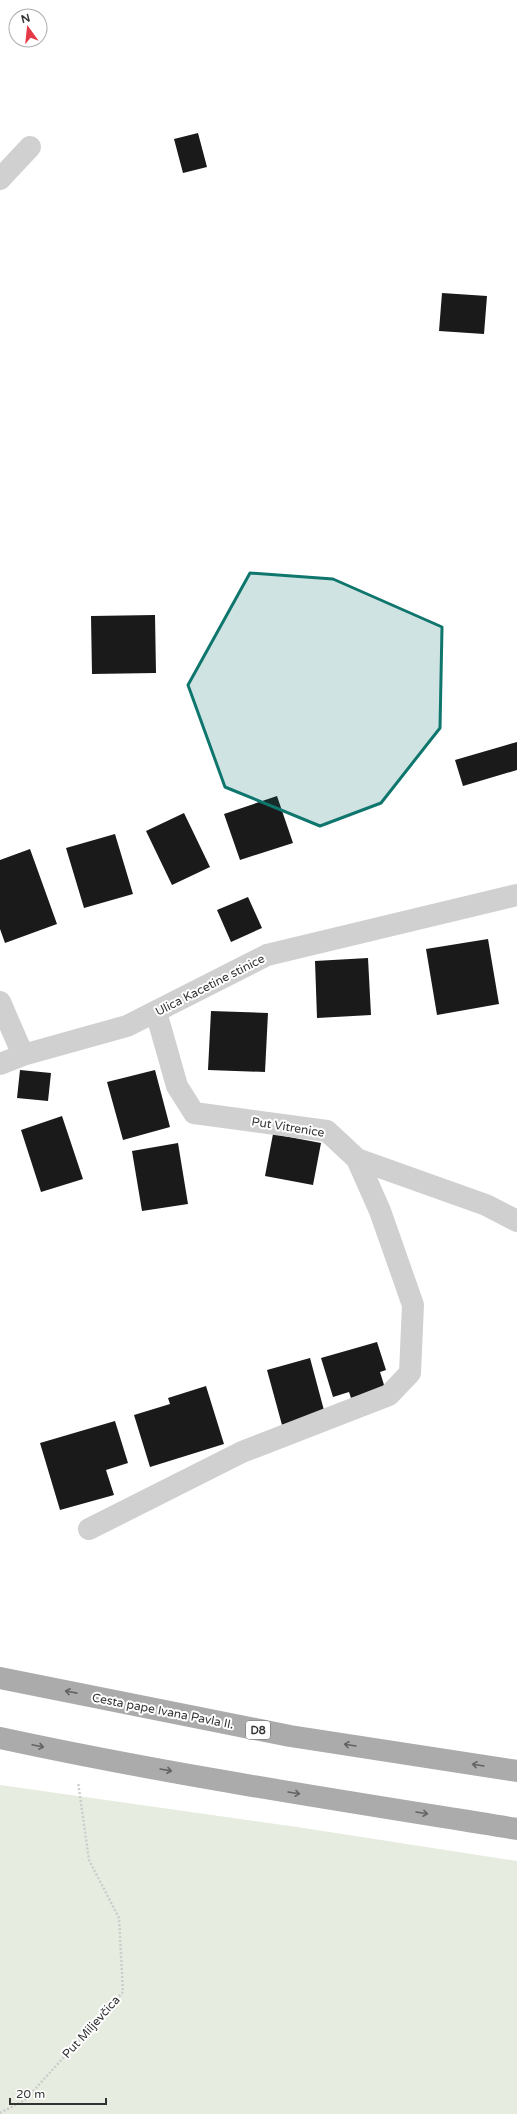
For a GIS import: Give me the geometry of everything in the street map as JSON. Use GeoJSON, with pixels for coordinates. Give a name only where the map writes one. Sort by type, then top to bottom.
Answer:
{"type":"FeatureCollection","features":[{"type":"Feature","properties":{"kind":"main road","name":"Cesta pape Ivana Pavla II."},"geometry":{"type":"LineString","coordinates":[[0,1678],[290,1736],[517,1771]]}},
{"type":"Feature","properties":{"kind":"main road"},"geometry":{"type":"LineString","coordinates":[[0,1738],[74,1754],[254,1786],[517,1829]]}},
{"type":"Feature","properties":{"kind":"street"},"geometry":{"type":"LineString","coordinates":[[0,179],[30,147]]}},
{"type":"Feature","properties":{"kind":"street","name":"Ulica Kacetine stinice"},"geometry":{"type":"LineString","coordinates":[[0,1064],[23,1054],[127,1026],[267,955],[517,895]]}},
{"type":"Feature","properties":{"kind":"street"},"geometry":{"type":"LineString","coordinates":[[0,1002],[23,1054]]}},
{"type":"Feature","properties":{"kind":"street","name":"Put Vitrenice"},"geometry":{"type":"LineString","coordinates":[[156,1012],[177,1086],[194,1114],[327,1131],[357,1159],[486,1205],[517,1221]]}},
{"type":"Feature","properties":{"kind":"street"},"geometry":{"type":"LineString","coordinates":[[89,1529],[242,1452],[389,1395],[410,1373],[413,1305],[380,1211],[357,1159]]}},
{"type":"Feature","properties":{"kind":"path","name":"Put Miljevčica"},"geometry":{"type":"LineString","coordinates":[[0,2113],[25,2100],[123,1992],[119,1918],[90,1860],[74,1754]]}},
{"type":"Feature","properties":{"kind":"highlighted area"},"geometry":{"type":"Polygon","coordinates":[[[250,573],[333,579],[442,627],[440,728],[381,803],[320,826],[225,787],[188,685],[250,573]]]}},
{"type":"Feature","properties":{"kind":"shaded area"},"geometry":{"type":"Polygon","coordinates":[[[0,1785],[297,1827],[517,1861],[517,2114],[0,2114],[0,1785]]]}},
{"type":"Feature","properties":{"kind":"building"},"geometry":{"type":"Polygon","coordinates":[[[198,133],[207,167],[183,173],[174,139],[198,133]]]}},
{"type":"Feature","properties":{"kind":"building"},"geometry":{"type":"Polygon","coordinates":[[[442,293],[487,296],[484,334],[439,331],[442,293]]]}},
{"type":"Feature","properties":{"kind":"building"},"geometry":{"type":"Polygon","coordinates":[[[155,615],[156,673],[92,674],[91,616],[155,615]]]}},
{"type":"Feature","properties":{"kind":"building"},"geometry":{"type":"Polygon","coordinates":[[[517,742],[517,770],[463,786],[455,760],[517,742]]]}},
{"type":"Feature","properties":{"kind":"building"},"geometry":{"type":"Polygon","coordinates":[[[277,796],[293,843],[240,860],[224,814],[277,796]]]}},
{"type":"Feature","properties":{"kind":"building"},"geometry":{"type":"Polygon","coordinates":[[[184,813],[210,867],[172,885],[146,831],[184,813]]]}},
{"type":"Feature","properties":{"kind":"building"},"geometry":{"type":"Polygon","coordinates":[[[115,834],[133,894],[84,908],[66,848],[115,834]]]}},
{"type":"Feature","properties":{"kind":"building"},"geometry":{"type":"Polygon","coordinates":[[[30,849],[57,924],[5,943],[0,929],[0,860],[30,849]]]}},
{"type":"Feature","properties":{"kind":"building"},"geometry":{"type":"Polygon","coordinates":[[[248,897],[262,928],[231,942],[217,910],[248,897]]]}},
{"type":"Feature","properties":{"kind":"building"},"geometry":{"type":"Polygon","coordinates":[[[488,939],[499,1004],[437,1015],[426,949],[488,939]]]}},
{"type":"Feature","properties":{"kind":"building"},"geometry":{"type":"Polygon","coordinates":[[[368,958],[371,1015],[317,1018],[315,961],[368,958]]]}},
{"type":"Feature","properties":{"kind":"building"},"geometry":{"type":"Polygon","coordinates":[[[211,1011],[268,1013],[265,1072],[208,1070],[211,1011]]]}},
{"type":"Feature","properties":{"kind":"building"},"geometry":{"type":"Polygon","coordinates":[[[20,1070],[51,1073],[48,1101],[17,1098],[20,1070]]]}},
{"type":"Feature","properties":{"kind":"building"},"geometry":{"type":"Polygon","coordinates":[[[155,1070],[170,1127],[123,1140],[107,1082],[155,1070]]]}},
{"type":"Feature","properties":{"kind":"building"},"geometry":{"type":"Polygon","coordinates":[[[62,1116],[83,1179],[41,1192],[21,1130],[62,1116]]]}},
{"type":"Feature","properties":{"kind":"building"},"geometry":{"type":"Polygon","coordinates":[[[273,1134],[321,1143],[313,1185],[265,1176],[273,1134]]]}},
{"type":"Feature","properties":{"kind":"building"},"geometry":{"type":"Polygon","coordinates":[[[178,1143],[188,1204],[142,1211],[132,1151],[178,1143]]]}},
{"type":"Feature","properties":{"kind":"building"},"geometry":{"type":"Polygon","coordinates":[[[377,1342],[386,1370],[380,1372],[385,1388],[351,1398],[349,1392],[333,1397],[321,1358],[377,1342]]]}},
{"type":"Feature","properties":{"kind":"building"},"geometry":{"type":"Polygon","coordinates":[[[310,1358],[325,1414],[282,1425],[267,1370],[310,1358]]]}},
{"type":"Feature","properties":{"kind":"building"},"geometry":{"type":"Polygon","coordinates":[[[206,1386],[224,1444],[150,1467],[134,1415],[170,1404],[168,1398],[206,1386]]]}},
{"type":"Feature","properties":{"kind":"building"},"geometry":{"type":"Polygon","coordinates":[[[115,1421],[128,1463],[106,1470],[114,1495],[60,1510],[40,1443],[115,1421]]]}}]}
